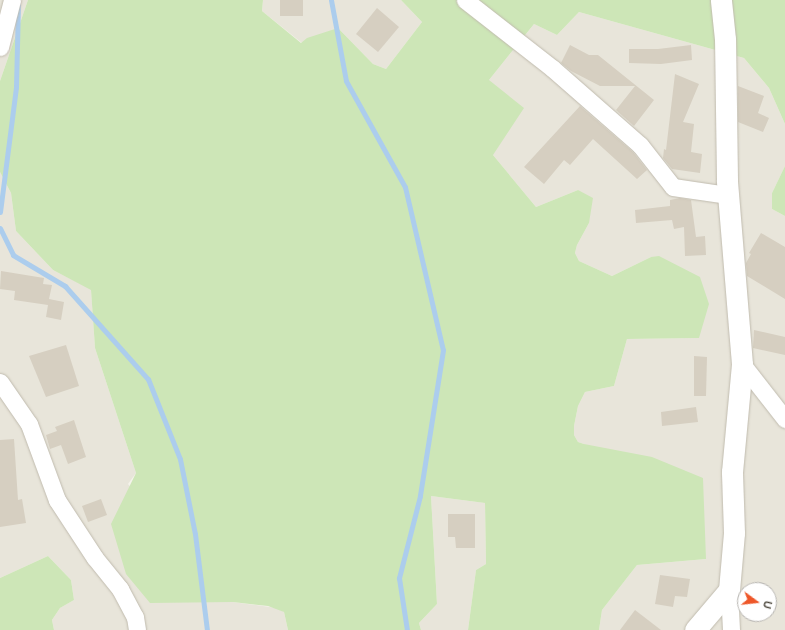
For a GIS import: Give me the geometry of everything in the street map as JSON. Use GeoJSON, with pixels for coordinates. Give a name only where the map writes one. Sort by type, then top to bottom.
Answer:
{"type":"FeatureCollection","features":[{"type":"Feature","properties":{"kind":"street"},"geometry":{"type":"LineString","coordinates":[[0,47],[11,0]]}},
{"type":"Feature","properties":{"kind":"street"},"geometry":{"type":"LineString","coordinates":[[465,0],[552,68],[640,145],[673,187],[728,195]]}},
{"type":"Feature","properties":{"kind":"street"},"geometry":{"type":"LineString","coordinates":[[721,0],[724,39],[728,195],[742,364],[732,472],[734,533],[729,590],[731,630]]}},
{"type":"Feature","properties":{"kind":"street"},"geometry":{"type":"LineString","coordinates":[[742,364],[785,419]]}},
{"type":"Feature","properties":{"kind":"street"},"geometry":{"type":"LineString","coordinates":[[0,382],[29,424],[57,500],[95,558],[120,589],[134,617],[137,630]]}},
{"type":"Feature","properties":{"kind":"street"},"geometry":{"type":"LineString","coordinates":[[695,630],[729,590]]}},
{"type":"Feature","properties":{"kind":"shaded area"},"geometry":{"type":"Polygon","coordinates":[[[0,0],[28,0],[0,81],[0,0]]]}},
{"type":"Feature","properties":{"kind":"shaded area"},"geometry":{"type":"Polygon","coordinates":[[[263,0],[401,0],[422,22],[386,69],[373,64],[338,28],[302,43],[262,11],[263,0]]]}},
{"type":"Feature","properties":{"kind":"shaded area"},"geometry":{"type":"Polygon","coordinates":[[[579,12],[744,58],[769,88],[785,124],[785,166],[772,193],[772,209],[785,216],[785,630],[599,630],[602,610],[637,565],[706,559],[584,444],[578,442],[574,435],[574,426],[578,406],[585,392],[614,386],[627,339],[698,338],[651,257],[612,276],[579,261],[575,253],[577,245],[589,223],[578,190],[536,207],[493,155],[489,80],[534,24],[557,35],[579,12]]]}},
{"type":"Feature","properties":{"kind":"shaded area"},"geometry":{"type":"Polygon","coordinates":[[[0,172],[11,193],[16,231],[53,270],[91,289],[95,348],[136,473],[128,484],[233,602],[277,608],[284,612],[288,630],[54,630],[52,620],[60,608],[74,600],[71,580],[48,556],[0,578],[0,172]]]}},
{"type":"Feature","properties":{"kind":"shaded area"},"geometry":{"type":"Polygon","coordinates":[[[431,496],[485,503],[486,564],[476,570],[468,630],[421,630],[419,623],[437,604],[431,496]]]}},
{"type":"Feature","properties":{"kind":"green space"},"geometry":{"type":"Polygon","coordinates":[[[28,0],[263,0],[262,11],[301,43],[307,38],[338,28],[373,64],[386,69],[422,22],[401,0],[785,0],[785,124],[769,88],[744,58],[579,12],[557,35],[534,24],[489,80],[524,108],[493,155],[536,207],[578,190],[593,198],[589,223],[577,245],[575,253],[579,261],[612,276],[651,257],[659,256],[700,277],[709,304],[699,338],[627,339],[614,386],[585,392],[578,406],[574,426],[574,435],[578,442],[584,444],[652,457],[703,478],[706,559],[637,565],[602,610],[599,630],[468,630],[476,570],[486,564],[485,503],[431,496],[437,604],[419,623],[421,630],[288,630],[284,612],[268,606],[233,602],[150,603],[126,574],[111,524],[136,473],[95,348],[91,290],[53,270],[16,231],[11,193],[0,172],[0,81],[28,0]]]}},
{"type":"Feature","properties":{"kind":"green space"},"geometry":{"type":"Polygon","coordinates":[[[785,166],[785,216],[772,209],[772,193],[785,166]]]}},
{"type":"Feature","properties":{"kind":"green space"},"geometry":{"type":"Polygon","coordinates":[[[48,556],[71,580],[74,600],[60,608],[52,620],[54,630],[0,630],[0,578],[48,556]]]}},
{"type":"Feature","properties":{"kind":"building"},"geometry":{"type":"Polygon","coordinates":[[[280,0],[303,0],[303,16],[280,16],[280,0]]]}},
{"type":"Feature","properties":{"kind":"building"},"geometry":{"type":"Polygon","coordinates":[[[377,8],[399,27],[378,52],[356,34],[377,8]]]}},
{"type":"Feature","properties":{"kind":"building"},"geometry":{"type":"Polygon","coordinates":[[[570,45],[589,55],[598,55],[654,100],[634,126],[616,110],[635,86],[600,86],[571,71],[561,63],[570,45]]]}},
{"type":"Feature","properties":{"kind":"building"},"geometry":{"type":"Polygon","coordinates":[[[691,45],[692,60],[661,64],[629,63],[629,49],[658,49],[691,45]]]}},
{"type":"Feature","properties":{"kind":"building"},"geometry":{"type":"Polygon","coordinates":[[[675,74],[699,84],[683,122],[694,124],[691,152],[702,154],[700,173],[672,169],[663,158],[664,149],[666,150],[675,74]]]}},
{"type":"Feature","properties":{"kind":"building"},"geometry":{"type":"Polygon","coordinates":[[[738,86],[764,96],[758,113],[769,118],[763,132],[738,122],[738,86]]]}},
{"type":"Feature","properties":{"kind":"building"},"geometry":{"type":"Polygon","coordinates":[[[580,106],[633,152],[647,170],[637,179],[593,139],[570,165],[564,160],[544,184],[524,167],[580,106]]]}},
{"type":"Feature","properties":{"kind":"building"},"geometry":{"type":"Polygon","coordinates":[[[680,198],[691,200],[696,237],[705,236],[706,255],[685,256],[684,227],[674,229],[672,220],[636,223],[635,210],[670,206],[670,200],[680,198]]]}},
{"type":"Feature","properties":{"kind":"building"},"geometry":{"type":"Polygon","coordinates":[[[761,233],[785,247],[785,299],[747,276],[746,263],[751,254],[749,253],[761,233]]]}},
{"type":"Feature","properties":{"kind":"building"},"geometry":{"type":"Polygon","coordinates":[[[1,271],[44,278],[43,284],[52,285],[49,299],[64,302],[61,320],[46,317],[48,305],[14,300],[15,291],[0,289],[1,271]]]}},
{"type":"Feature","properties":{"kind":"building"},"geometry":{"type":"Polygon","coordinates":[[[754,330],[785,337],[785,355],[753,348],[754,330]]]}},
{"type":"Feature","properties":{"kind":"building"},"geometry":{"type":"Polygon","coordinates":[[[66,345],[79,386],[46,397],[29,356],[66,345]]]}},
{"type":"Feature","properties":{"kind":"building"},"geometry":{"type":"Polygon","coordinates":[[[694,356],[707,357],[706,396],[694,396],[694,356]]]}},
{"type":"Feature","properties":{"kind":"building"},"geometry":{"type":"Polygon","coordinates":[[[696,407],[698,422],[662,426],[661,412],[696,407]]]}},
{"type":"Feature","properties":{"kind":"building"},"geometry":{"type":"Polygon","coordinates":[[[74,420],[86,457],[68,464],[61,445],[50,449],[46,435],[57,431],[55,427],[74,420]]]}},
{"type":"Feature","properties":{"kind":"building"},"geometry":{"type":"Polygon","coordinates":[[[14,439],[18,500],[22,499],[26,523],[0,527],[0,440],[14,439]]]}},
{"type":"Feature","properties":{"kind":"building"},"geometry":{"type":"Polygon","coordinates":[[[101,499],[107,515],[88,522],[82,506],[101,499]]]}},
{"type":"Feature","properties":{"kind":"building"},"geometry":{"type":"Polygon","coordinates":[[[448,514],[475,514],[475,548],[456,548],[455,537],[448,537],[448,514]]]}},
{"type":"Feature","properties":{"kind":"building"},"geometry":{"type":"Polygon","coordinates":[[[660,575],[690,579],[687,597],[675,596],[673,607],[655,604],[660,575]]]}},
{"type":"Feature","properties":{"kind":"building"},"geometry":{"type":"Polygon","coordinates":[[[635,610],[661,630],[620,630],[635,610]]]}},
{"type":"Feature","properties":{"kind":"waterway"},"geometry":{"type":"LineString","coordinates":[[331,0],[346,81],[405,187],[443,350],[420,496],[399,578],[407,630]]}},
{"type":"Feature","properties":{"kind":"waterway"},"geometry":{"type":"LineString","coordinates":[[0,212],[16,87],[18,5]]}},
{"type":"Feature","properties":{"kind":"waterway"},"geometry":{"type":"LineString","coordinates":[[0,228],[13,255],[65,286],[148,379],[180,459],[195,534],[207,630]]}}]}
